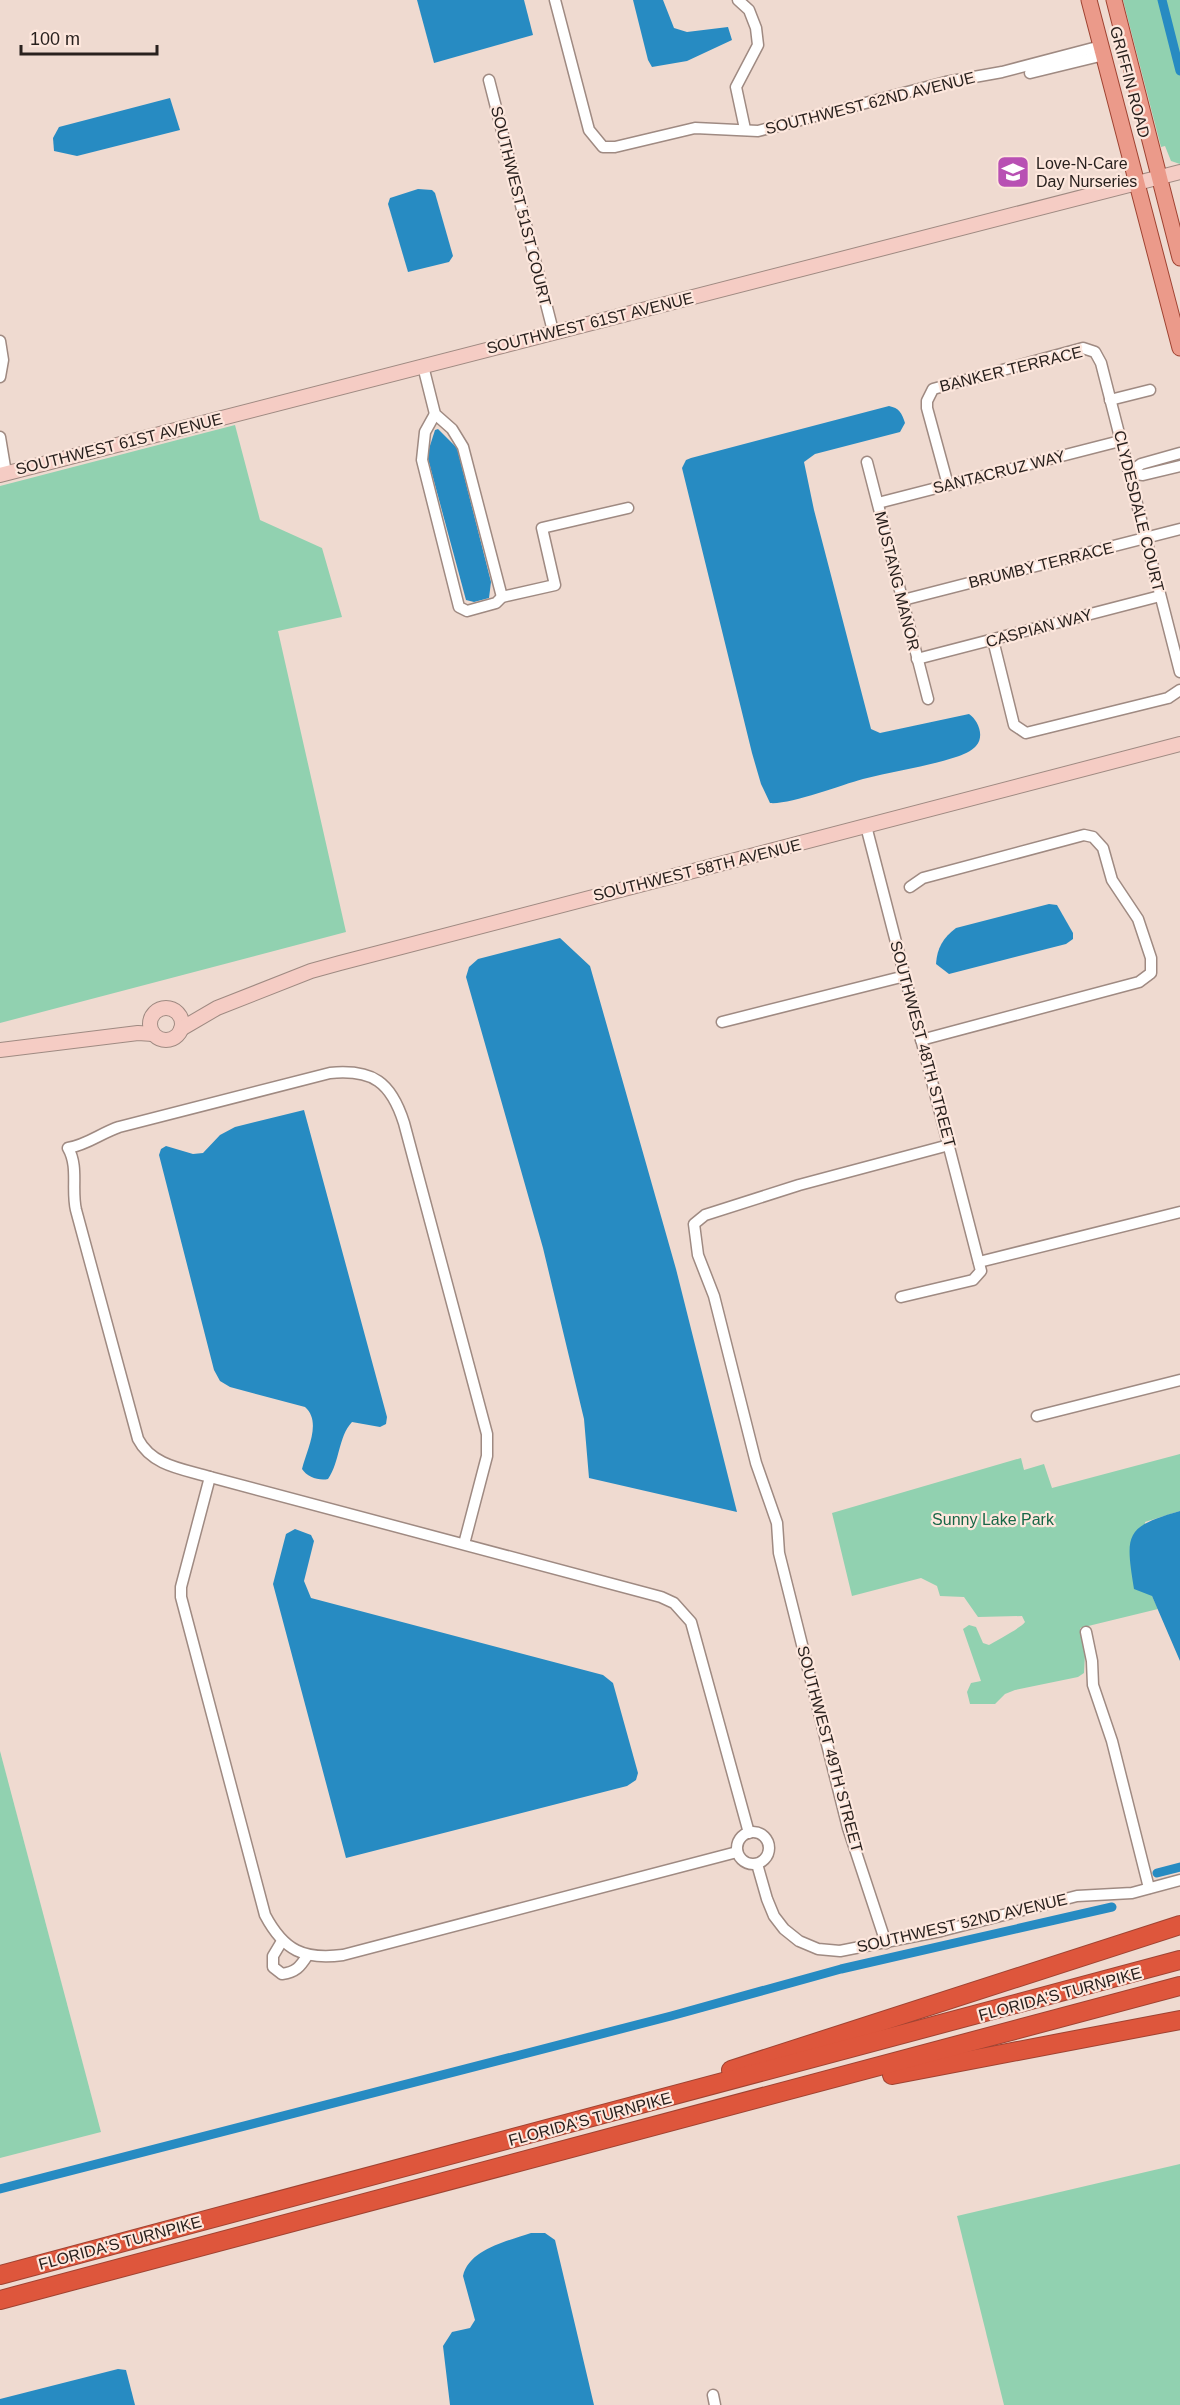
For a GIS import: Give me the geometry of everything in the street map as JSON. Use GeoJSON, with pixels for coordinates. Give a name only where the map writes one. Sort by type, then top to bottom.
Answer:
{"type":"FeatureCollection","features":[{"type":"Feature","properties":{"kind":"highway"},"geometry":{"type":"LineString","coordinates":[[669,2098],[732,2070],[1180,1925]]}},
{"type":"Feature","properties":{"kind":"highway","name":"FLORIDA'S TURNPIKE"},"geometry":{"type":"LineString","coordinates":[[0,2276],[1180,1960]]}},
{"type":"Feature","properties":{"kind":"highway","name":"FLORIDA'S TURNPIKE"},"geometry":{"type":"LineString","coordinates":[[0,2301],[1180,1986]]}},
{"type":"Feature","properties":{"kind":"highway"},"geometry":{"type":"LineString","coordinates":[[816,2084],[893,2075],[1180,2020]]}},
{"type":"Feature","properties":{"kind":"main road","name":"GRIFFIN ROAD"},"geometry":{"type":"LineString","coordinates":[[1089,0],[1180,348]]}},
{"type":"Feature","properties":{"kind":"main road","name":"GRIFFIN ROAD"},"geometry":{"type":"LineString","coordinates":[[1114,0],[1180,258]]}},
{"type":"Feature","properties":{"kind":"street","name":"SOUTHWEST 62ND AVENUE"},"geometry":{"type":"LineString","coordinates":[[555,0],[590,130],[603,147],[615,147],[695,128],[758,131],[946,82],[1103,50]]}},
{"type":"Feature","properties":{"kind":"street"},"geometry":{"type":"LineString","coordinates":[[738,0],[749,10],[756,28],[758,45],[736,87],[745,129]]}},
{"type":"Feature","properties":{"kind":"street","name":"SOUTHWEST 51ST COURT"},"geometry":{"type":"LineString","coordinates":[[489,80],[553,331]]}},
{"type":"Feature","properties":{"kind":"street","name":"SOUTHWEST 61ST AVENUE"},"geometry":{"type":"LineString","coordinates":[[3,474],[553,331],[1180,172]]}},
{"type":"Feature","properties":{"kind":"street"},"geometry":{"type":"LineString","coordinates":[[0,341],[3,360],[0,377]]}},
{"type":"Feature","properties":{"kind":"street","name":"BANKER TERRACE"},"geometry":{"type":"LineString","coordinates":[[948,485],[927,408],[930,394],[940,386],[1069,351],[1083,348],[1095,352]]}},
{"type":"Feature","properties":{"kind":"street","name":"CLYDESDALE COURT"},"geometry":{"type":"LineString","coordinates":[[1095,352],[1101,363],[1160,596],[1178,653],[1180,672]]}},
{"type":"Feature","properties":{"kind":"street"},"geometry":{"type":"LineString","coordinates":[[423,366],[435,414],[452,429],[463,447],[502,597]]}},
{"type":"Feature","properties":{"kind":"street"},"geometry":{"type":"LineString","coordinates":[[1110,400],[1150,390]]}},
{"type":"Feature","properties":{"kind":"street"},"geometry":{"type":"LineString","coordinates":[[435,414],[425,432],[422,460],[459,607],[467,611],[496,603],[502,597],[555,585],[542,528],[628,508]]}},
{"type":"Feature","properties":{"kind":"street"},"geometry":{"type":"LineString","coordinates":[[0,437],[3,474]]}},
{"type":"Feature","properties":{"kind":"street","name":"SANTACRUZ WAY"},"geometry":{"type":"LineString","coordinates":[[878,504],[1120,441]]}},
{"type":"Feature","properties":{"kind":"street"},"geometry":{"type":"LineString","coordinates":[[1129,473],[1141,464],[1180,453]]}},
{"type":"Feature","properties":{"kind":"street","name":"MUSTANG MANOR"},"geometry":{"type":"LineString","coordinates":[[867,462],[928,699]]}},
{"type":"Feature","properties":{"kind":"street"},"geometry":{"type":"LineString","coordinates":[[1129,473],[1143,475],[1180,466]]}},
{"type":"Feature","properties":{"kind":"street","name":"BRUMBY TERRACE"},"geometry":{"type":"LineString","coordinates":[[903,600],[1180,529]]}},
{"type":"Feature","properties":{"kind":"street","name":"CASPIAN WAY"},"geometry":{"type":"LineString","coordinates":[[917,659],[1160,596]]}},
{"type":"Feature","properties":{"kind":"street"},"geometry":{"type":"LineString","coordinates":[[993,640],[1014,725],[1022,732],[1040,731],[1157,701],[1172,697],[1180,690]]}},
{"type":"Feature","properties":{"kind":"street","name":"SOUTHWEST 58TH AVENUE"},"geometry":{"type":"LineString","coordinates":[[182,1029],[217,1008],[312,971],[340,963],[1180,744]]}},
{"type":"Feature","properties":{"kind":"street","name":"SOUTHWEST 48TH STREET"},"geometry":{"type":"LineString","coordinates":[[866,826],[980,1262]]}},
{"type":"Feature","properties":{"kind":"street"},"geometry":{"type":"LineString","coordinates":[[910,887],[923,879],[1061,841],[1084,835],[1093,837],[1103,848],[1112,880],[1138,919],[1151,958],[1151,974],[1139,982],[921,1040]]}},
{"type":"Feature","properties":{"kind":"street"},"geometry":{"type":"LineString","coordinates":[[723,1022],[905,976]]}},
{"type":"Feature","properties":{"kind":"street"},"geometry":{"type":"LineString","coordinates":[[0,1050],[112,1035],[153,1034],[161,1039],[169,1040],[177,1036],[182,1029],[180,1015],[175,1010],[164,1007],[151,1017],[112,1035]]}},
{"type":"Feature","properties":{"kind":"street","name":"SOUTHWEST 58TH AVENUE"},"geometry":{"type":"LineString","coordinates":[[175,1010],[217,1008]]}},
{"type":"Feature","properties":{"kind":"street"},"geometry":{"type":"LineString","coordinates":[[151,1017],[149,1023],[153,1034]]}},
{"type":"Feature","properties":{"kind":"street"},"geometry":{"type":"LineString","coordinates":[[464,1544],[487,1456],[487,1434],[399,1108],[384,1085],[363,1073],[330,1073],[119,1127],[104,1132],[84,1145],[68,1148],[75,1160],[72,1193],[76,1210],[138,1439],[144,1449],[164,1463],[210,1477],[661,1597],[684,1612],[692,1622],[749,1833]]}},
{"type":"Feature","properties":{"kind":"street","name":"SOUTHWEST 49TH STREET"},"geometry":{"type":"LineString","coordinates":[[886,1943],[848,1828],[780,1553],[777,1523],[756,1463],[717,1307],[698,1255],[694,1224],[705,1215],[799,1185],[949,1145]]}},
{"type":"Feature","properties":{"kind":"street"},"geometry":{"type":"LineString","coordinates":[[901,1297],[973,1280],[981,1272],[980,1262],[1180,1212]]}},
{"type":"Feature","properties":{"kind":"street"},"geometry":{"type":"LineString","coordinates":[[1037,1416],[1180,1380]]}},
{"type":"Feature","properties":{"kind":"street"},"geometry":{"type":"LineString","coordinates":[[210,1477],[181,1587],[181,1597],[266,1915],[282,1941],[307,1956],[324,1958],[344,1955],[737,1852]]}},
{"type":"Feature","properties":{"kind":"street"},"geometry":{"type":"LineString","coordinates":[[1086,1632],[1092,1661],[1093,1685],[1112,1741],[1149,1888]]}},
{"type":"Feature","properties":{"kind":"street"},"geometry":{"type":"LineString","coordinates":[[749,1833],[761,1834],[769,1844],[767,1856],[757,1864],[745,1862],[737,1852],[741,1838],[749,1833]]}},
{"type":"Feature","properties":{"kind":"street","name":"SOUTHWEST 52ND AVENUE"},"geometry":{"type":"LineString","coordinates":[[757,1864],[774,1916],[784,1929],[799,1941],[818,1948],[840,1951],[886,1943],[1077,1896],[1132,1893],[1180,1880]]}},
{"type":"Feature","properties":{"kind":"street"},"geometry":{"type":"LineString","coordinates":[[282,1941],[273,1956],[273,1967],[282,1974],[292,1973],[307,1956]]}},
{"type":"Feature","properties":{"kind":"green space"},"geometry":{"type":"Polygon","coordinates":[[[1123,0],[1180,0],[1180,164],[1171,161],[1165,146],[1161,147],[1123,0]]]}},
{"type":"Feature","properties":{"kind":"green space"},"geometry":{"type":"Polygon","coordinates":[[[235,425],[260,520],[322,548],[342,617],[278,631],[346,932],[0,1023],[0,486],[235,425]]]}},
{"type":"Feature","properties":{"kind":"green space","name":"Sunny Lake Park"},"geometry":{"type":"Polygon","coordinates":[[[1180,1454],[1180,1511],[1145,1522],[1152,1596],[1158,1609],[1080,1628],[1085,1654],[1084,1673],[1078,1677],[1015,1690],[1005,1694],[995,1704],[970,1704],[967,1692],[971,1683],[981,1681],[963,1629],[969,1625],[976,1627],[983,1643],[989,1645],[1023,1624],[1025,1622],[1022,1616],[978,1617],[964,1597],[940,1596],[937,1586],[921,1578],[852,1596],[832,1513],[1021,1458],[1024,1470],[1044,1464],[1052,1488],[1180,1454]]]}},
{"type":"Feature","properties":{"kind":"green space"},"geometry":{"type":"Polygon","coordinates":[[[0,1751],[101,2132],[0,2158],[0,1751]]]}},
{"type":"Feature","properties":{"kind":"green space"},"geometry":{"type":"Polygon","coordinates":[[[1180,2164],[1180,2405],[1004,2405],[957,2216],[1180,2164]]]}},
{"type":"Feature","properties":{"kind":"water"},"geometry":{"type":"Polygon","coordinates":[[[417,0],[524,0],[533,35],[434,63],[417,0]]]}},
{"type":"Feature","properties":{"kind":"water"},"geometry":{"type":"Polygon","coordinates":[[[633,0],[663,0],[674,28],[687,32],[728,27],[732,40],[687,61],[652,67],[648,60],[633,0]]]}},
{"type":"Feature","properties":{"kind":"water"},"geometry":{"type":"Polygon","coordinates":[[[170,98],[180,130],[77,156],[54,151],[53,138],[59,127],[170,98]]]}},
{"type":"Feature","properties":{"kind":"water"},"geometry":{"type":"Polygon","coordinates":[[[418,189],[432,190],[435,193],[453,256],[449,262],[408,272],[388,204],[390,198],[418,189]]]}},
{"type":"Feature","properties":{"kind":"water"},"geometry":{"type":"Polygon","coordinates":[[[889,406],[898,410],[903,416],[905,423],[900,432],[815,454],[804,462],[814,510],[871,729],[880,733],[969,714],[978,724],[979,742],[967,753],[933,764],[863,779],[802,798],[770,803],[761,784],[752,753],[682,468],[686,460],[691,458],[889,406]]]}},
{"type":"Feature","properties":{"kind":"water"},"geometry":{"type":"Polygon","coordinates":[[[438,429],[457,448],[491,582],[489,598],[474,602],[466,600],[427,455],[435,430],[438,429]]]}},
{"type":"Feature","properties":{"kind":"water"},"geometry":{"type":"Polygon","coordinates":[[[1049,904],[1057,905],[1073,933],[1073,939],[1066,944],[949,974],[936,964],[942,944],[956,928],[1049,904]]]}},
{"type":"Feature","properties":{"kind":"water"},"geometry":{"type":"Polygon","coordinates":[[[560,938],[590,966],[676,1269],[737,1512],[589,1478],[584,1419],[543,1248],[466,977],[469,967],[478,959],[560,938]]]}},
{"type":"Feature","properties":{"kind":"water"},"geometry":{"type":"Polygon","coordinates":[[[304,1110],[387,1417],[386,1424],[380,1427],[352,1422],[344,1435],[328,1479],[317,1479],[302,1469],[313,1428],[310,1413],[305,1407],[230,1387],[220,1381],[214,1370],[159,1155],[161,1149],[166,1146],[193,1154],[203,1153],[220,1135],[235,1127],[304,1110]]]}},
{"type":"Feature","properties":{"kind":"water"},"geometry":{"type":"Polygon","coordinates":[[[1180,1511],[1180,1661],[1152,1596],[1134,1589],[1130,1544],[1133,1535],[1148,1522],[1180,1511]]]}},
{"type":"Feature","properties":{"kind":"water"},"geometry":{"type":"Polygon","coordinates":[[[295,1529],[311,1535],[314,1541],[304,1581],[311,1598],[603,1675],[613,1683],[638,1773],[636,1780],[627,1786],[346,1858],[273,1584],[286,1534],[295,1529]]]}},
{"type":"Feature","properties":{"kind":"water"},"geometry":{"type":"Polygon","coordinates":[[[531,2233],[545,2233],[555,2240],[594,2405],[450,2405],[443,2346],[452,2332],[470,2328],[475,2320],[463,2276],[467,2267],[473,2259],[491,2247],[531,2233]]]}},
{"type":"Feature","properties":{"kind":"water"},"geometry":{"type":"Polygon","coordinates":[[[118,2369],[126,2370],[135,2405],[0,2405],[0,2399],[118,2369]]]}},
{"type":"Feature","properties":{"kind":"waterway"},"geometry":{"type":"LineString","coordinates":[[1162,0],[1180,71]]}},
{"type":"Feature","properties":{"kind":"waterway"},"geometry":{"type":"LineString","coordinates":[[1157,1873],[1180,1867]]}},
{"type":"Feature","properties":{"kind":"waterway"},"geometry":{"type":"LineString","coordinates":[[0,2189],[671,2016],[841,1969],[1112,1907]]}},
{"type":"Feature","properties":{"kind":"place","name":"Love-N-Care Day Nurseries"},"geometry":{"type":"Point","coordinates":[1013,172]}}]}
